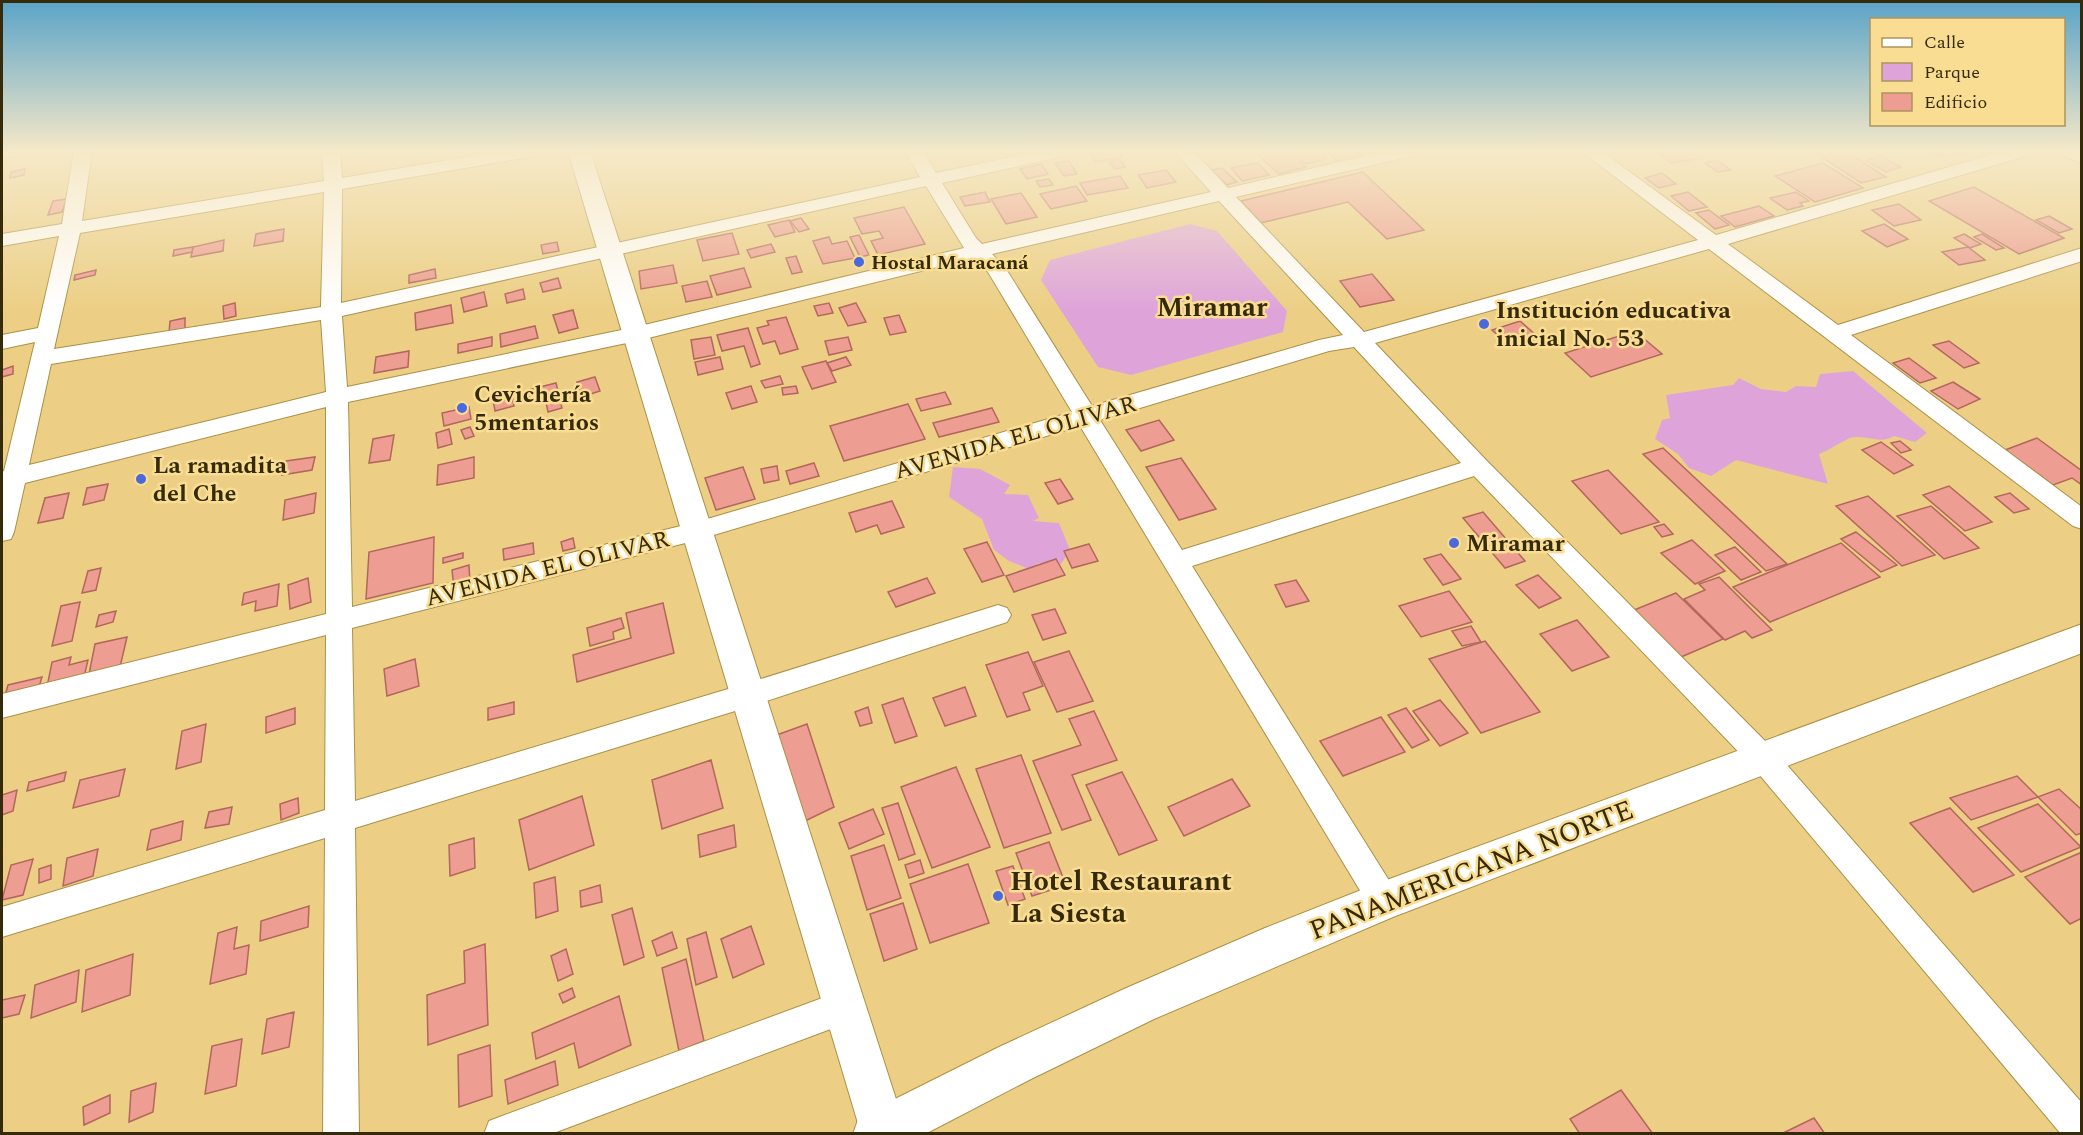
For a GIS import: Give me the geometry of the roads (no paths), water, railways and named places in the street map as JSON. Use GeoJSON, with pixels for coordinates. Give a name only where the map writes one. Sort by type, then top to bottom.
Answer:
{"type":"FeatureCollection","features":[{"type":"Feature","properties":{"kind":"main road"},"geometry":{"type":"LineString","coordinates":[[595,204],[881,1132]]}},
{"type":"Feature","properties":{"kind":"main road","name":"PANAMERICANA NORTE"},"geometry":{"type":"LineString","coordinates":[[881,1132],[1015,1063],[1139,1004],[1265,949],[1384,901],[2082,638]]}},
{"type":"Feature","properties":{"kind":"street"},"geometry":{"type":"LineString","coordinates":[[2,532],[8,479],[43,358],[74,204]]}},
{"type":"Feature","properties":{"kind":"street"},"geometry":{"type":"LineString","coordinates":[[2,240],[211,204]]}},
{"type":"Feature","properties":{"kind":"street"},"geometry":{"type":"LineString","coordinates":[[333,204],[331,312],[337,397],[341,1134]]}},
{"type":"Feature","properties":{"kind":"street"},"geometry":{"type":"LineString","coordinates":[[43,358],[331,312],[820,204]]}},
{"type":"Feature","properties":{"kind":"street"},"geometry":{"type":"LineString","coordinates":[[946,204],[968,241],[996,269],[1384,901]]}},
{"type":"Feature","properties":{"kind":"street"},"geometry":{"type":"LineString","coordinates":[[8,479],[337,397],[636,334],[1180,204]]}},
{"type":"Feature","properties":{"kind":"street"},"geometry":{"type":"LineString","coordinates":[[1232,204],[1478,466],[1763,758],[2082,1131]]}},
{"type":"Feature","properties":{"kind":"street"},"geometry":{"type":"LineString","coordinates":[[1662,204],[2082,520]]}},
{"type":"Feature","properties":{"kind":"street","name":"AVENIDA EL OLIVAR"},"geometry":{"type":"LineString","coordinates":[[2,706],[697,531],[1327,345],[1378,336],[1843,204]]}},
{"type":"Feature","properties":{"kind":"street"},"geometry":{"type":"LineString","coordinates":[[1835,333],[2082,254]]}},
{"type":"Feature","properties":{"kind":"street"},"geometry":{"type":"LineString","coordinates":[[2,342],[49,332]]}},
{"type":"Feature","properties":{"kind":"street"},"geometry":{"type":"LineString","coordinates":[[1175,562],[1478,466]]}},
{"type":"Feature","properties":{"kind":"street"},"geometry":{"type":"LineString","coordinates":[[2,922],[748,695],[998,615]]}},
{"type":"Feature","properties":{"kind":"street"},"geometry":{"type":"LineString","coordinates":[[502,1134],[844,1007]]}},
{"type":"Feature","properties":{"kind":"place","name":"Hostal Maracaná"},"geometry":{"type":"Point","coordinates":[859,262]}},
{"type":"Feature","properties":{"kind":"place","name":"Institución educativa inicial No. 53"},"geometry":{"type":"Point","coordinates":[1484,324]}},
{"type":"Feature","properties":{"kind":"place","name":"Cevichería 5mentarios"},"geometry":{"type":"Point","coordinates":[462,408]}},
{"type":"Feature","properties":{"kind":"place","name":"La ramadita del Che"},"geometry":{"type":"Point","coordinates":[141,479]}},
{"type":"Feature","properties":{"kind":"place","name":"Miramar"},"geometry":{"type":"Point","coordinates":[1454,543]}},
{"type":"Feature","properties":{"kind":"place","name":"Hotel Restaurant La Siesta"},"geometry":{"type":"Point","coordinates":[998,896]}},
{"type":"Feature","properties":{"kind":"district","name":"Miramar"},"geometry":{"type":"Point","coordinates":[1212,307]}}]}
